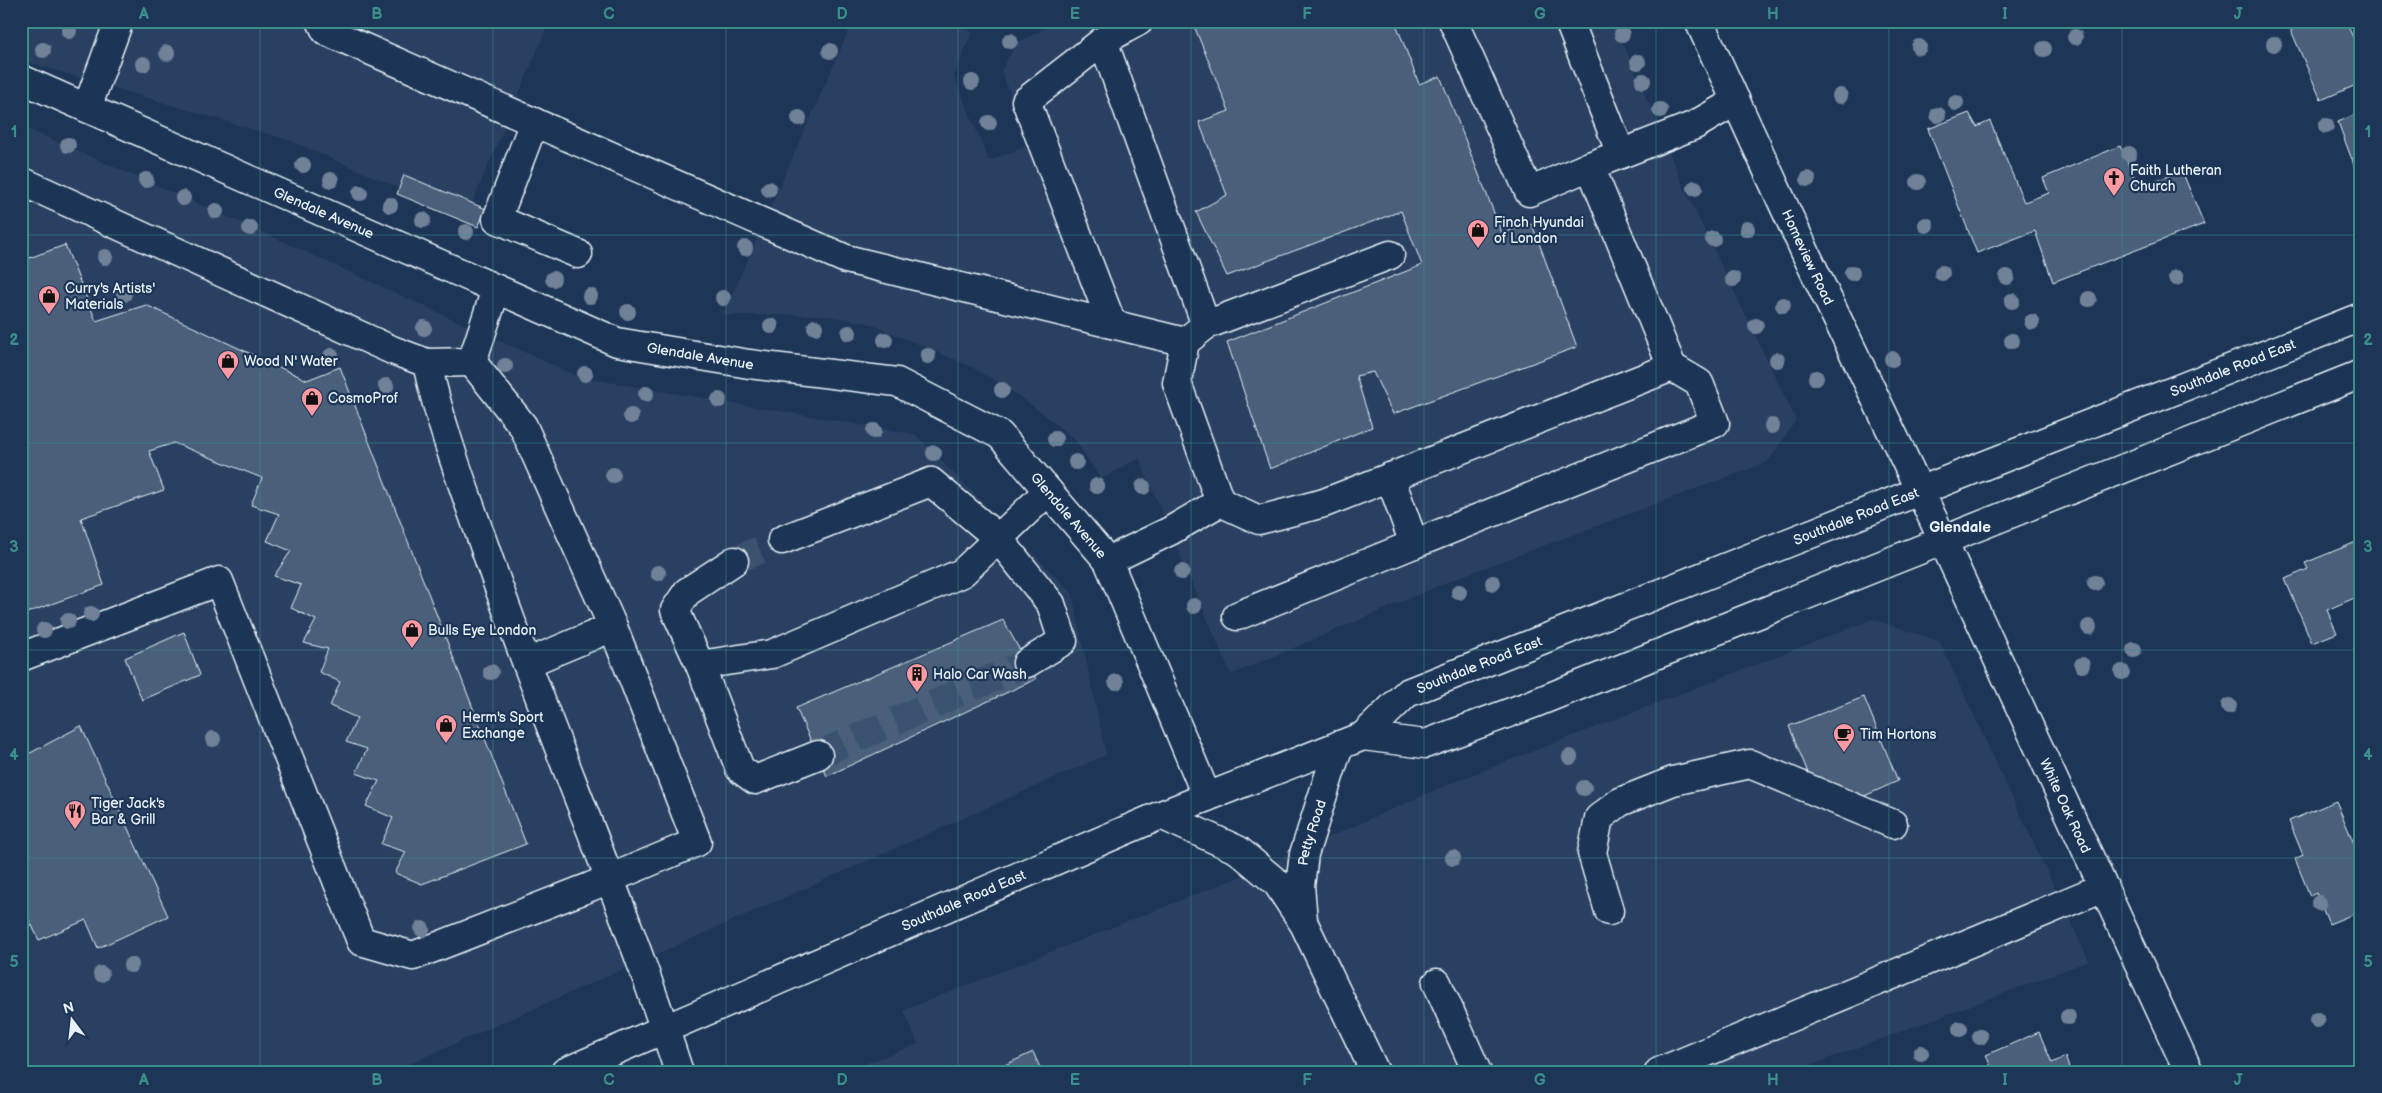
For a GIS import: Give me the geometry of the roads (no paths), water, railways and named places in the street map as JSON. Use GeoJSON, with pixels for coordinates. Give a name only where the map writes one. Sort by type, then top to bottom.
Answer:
{"type":"FeatureCollection","features":[{"type":"Feature","properties":{"kind":"street"},"geometry":{"type":"LineString","coordinates":[[87,108],[119,21]]}},
{"type":"Feature","properties":{"kind":"street"},"geometry":{"type":"LineString","coordinates":[[322,21],[326,31],[846,259],[1185,342]]}},
{"type":"Feature","properties":{"kind":"street"},"geometry":{"type":"LineString","coordinates":[[1112,324],[1026,101],[1103,41],[1139,21]]}},
{"type":"Feature","properties":{"kind":"street"},"geometry":{"type":"LineString","coordinates":[[1453,21],[1529,192],[1694,124],[1736,101]]}},
{"type":"Feature","properties":{"kind":"street"},"geometry":{"type":"LineString","coordinates":[[1569,21],[1621,154]]}},
{"type":"Feature","properties":{"kind":"street","name":"Homeview Road"},"geometry":{"type":"LineString","coordinates":[[1700,21],[1807,256],[1943,540]]}},
{"type":"Feature","properties":{"kind":"street"},"geometry":{"type":"LineString","coordinates":[[1103,41],[1206,325]]}},
{"type":"Feature","properties":{"kind":"street","name":"Glendale Avenue"},"geometry":{"type":"LineString","coordinates":[[21,79],[617,342],[749,364],[897,382],[1000,435],[1108,561],[1207,797]]}},
{"type":"Feature","properties":{"kind":"street"},"geometry":{"type":"LineString","coordinates":[[534,122],[497,219],[578,254]]}},
{"type":"Feature","properties":{"kind":"street"},"geometry":{"type":"LineString","coordinates":[[1237,616],[1715,423],[1699,383],[1672,367],[1590,166]]}},
{"type":"Feature","properties":{"kind":"street"},"geometry":{"type":"LineString","coordinates":[[28,190],[392,350],[427,363],[472,362]]}},
{"type":"Feature","properties":{"kind":"street"},"geometry":{"type":"LineString","coordinates":[[1390,255],[1206,325],[1185,342],[1177,383],[1220,502],[1259,520],[1324,503],[1672,367]]}},
{"type":"Feature","properties":{"kind":"street"},"geometry":{"type":"LineString","coordinates":[[472,362],[496,288]]}},
{"type":"Feature","properties":{"kind":"street","name":"Southdale Road East"},"geometry":{"type":"LineString","coordinates":[[565,1072],[1161,815],[1351,740],[1407,693],[2361,317]]}},
{"type":"Feature","properties":{"kind":"street"},"geometry":{"type":"LineString","coordinates":[[21,657],[219,581],[361,941],[413,956],[609,879],[697,842],[613,627],[523,426],[472,362]]}},
{"type":"Feature","properties":{"kind":"street"},"geometry":{"type":"LineString","coordinates":[[427,363],[438,412],[527,663],[665,1029],[679,1072]]}},
{"type":"Feature","properties":{"kind":"street","name":"Southdale Road East"},"geometry":{"type":"LineString","coordinates":[[1351,740],[1425,744],[1530,705],[2361,374]]}},
{"type":"Feature","properties":{"kind":"street"},"geometry":{"type":"LineString","coordinates":[[1390,477],[1414,544]]}},
{"type":"Feature","properties":{"kind":"street"},"geometry":{"type":"LineString","coordinates":[[782,540],[931,482],[998,538],[1051,604],[1063,641],[1027,663]]}},
{"type":"Feature","properties":{"kind":"street"},"geometry":{"type":"LineString","coordinates":[[700,665],[772,654],[962,573],[1048,491]]}},
{"type":"Feature","properties":{"kind":"street"},"geometry":{"type":"LineString","coordinates":[[1108,561],[1220,502]]}},
{"type":"Feature","properties":{"kind":"street","name":"White Oak Road"},"geometry":{"type":"LineString","coordinates":[[1943,540],[2189,1072]]}},
{"type":"Feature","properties":{"kind":"street"},"geometry":{"type":"LineString","coordinates":[[734,561],[687,592],[675,610],[700,665],[740,769],[755,780],[818,755]]}},
{"type":"Feature","properties":{"kind":"street"},"geometry":{"type":"LineString","coordinates":[[527,663],[613,627]]}},
{"type":"Feature","properties":{"kind":"street","name":"Petty Road"},"geometry":{"type":"LineString","coordinates":[[1304,924],[1300,886],[1304,854],[1351,740]]}},
{"type":"Feature","properties":{"kind":"street"},"geometry":{"type":"LineString","coordinates":[[1609,911],[1592,853],[1599,818],[1620,802],[1673,781],[1750,764],[1893,824]]}},
{"type":"Feature","properties":{"kind":"street","name":"Petty Road"},"geometry":{"type":"LineString","coordinates":[[1161,815],[1238,850],[1277,883],[1304,924],[1375,1072]]}},
{"type":"Feature","properties":{"kind":"street"},"geometry":{"type":"LineString","coordinates":[[1659,1072],[2104,887]]}},
{"type":"Feature","properties":{"kind":"street"},"geometry":{"type":"LineString","coordinates":[[1438,982],[1477,1072]]}},
{"type":"Feature","properties":{"kind":"tunnel"},"geometry":{"type":"LineString","coordinates":[[734,561],[782,540]]}},
{"type":"Feature","properties":{"kind":"tunnel"},"geometry":{"type":"LineString","coordinates":[[818,755],[1027,663]]}},
{"type":"Feature","properties":{"kind":"place","name":"Faith Lutheran Church"},"geometry":{"type":"Point","coordinates":[2114,197]}},
{"type":"Feature","properties":{"kind":"place","name":"Finch Hyundai of London"},"geometry":{"type":"Point","coordinates":[1478,249]}},
{"type":"Feature","properties":{"kind":"place","name":"Curry's Artists' Materials"},"geometry":{"type":"Point","coordinates":[49,315]}},
{"type":"Feature","properties":{"kind":"place","name":"Wood N' Water"},"geometry":{"type":"Point","coordinates":[228,380]}},
{"type":"Feature","properties":{"kind":"place","name":"CosmoProf"},"geometry":{"type":"Point","coordinates":[312,417]}},
{"type":"Feature","properties":{"kind":"place","name":"Bulls Eye London"},"geometry":{"type":"Point","coordinates":[412,649]}},
{"type":"Feature","properties":{"kind":"place","name":"Halo Car Wash"},"geometry":{"type":"Point","coordinates":[917,693]}},
{"type":"Feature","properties":{"kind":"place","name":"Herm's Sport Exchange"},"geometry":{"type":"Point","coordinates":[446,744]}},
{"type":"Feature","properties":{"kind":"place","name":"Tim Hortons"},"geometry":{"type":"Point","coordinates":[1844,753]}},
{"type":"Feature","properties":{"kind":"place","name":"Tiger Jack's Bar & Grill"},"geometry":{"type":"Point","coordinates":[75,830]}},
{"type":"Feature","properties":{"kind":"district","name":"Glendale"},"geometry":{"type":"Point","coordinates":[1960,527]}}]}
